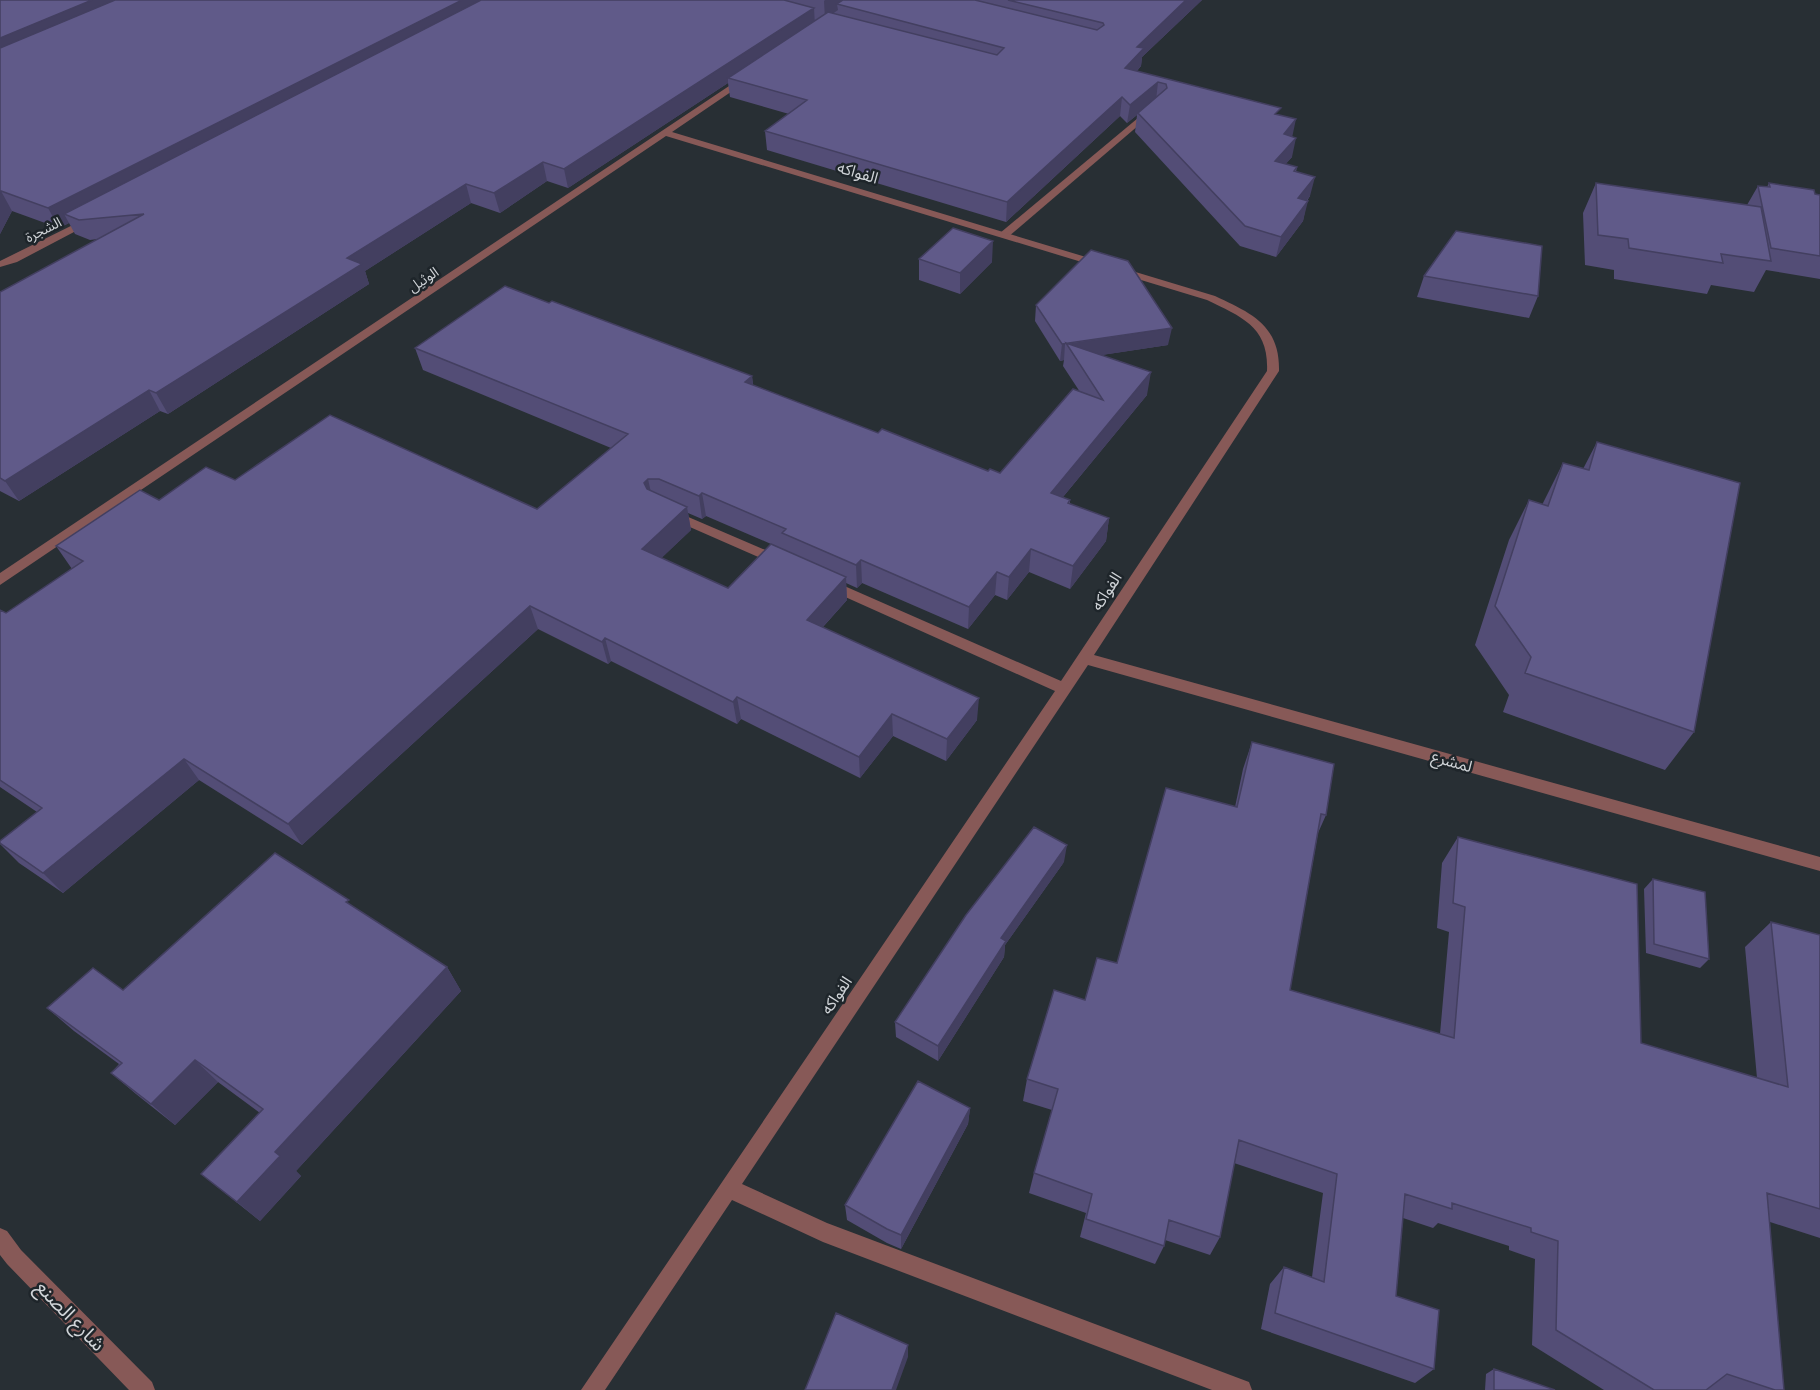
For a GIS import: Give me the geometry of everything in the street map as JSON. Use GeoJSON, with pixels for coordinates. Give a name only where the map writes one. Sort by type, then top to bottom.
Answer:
{"type":"FeatureCollection","features":[{"type":"Feature","properties":{"kind":"street","name":"الوثيل"},"geometry":{"type":"LineString","coordinates":[[0,580],[751,75]]}},
{"type":"Feature","properties":{"kind":"street"},"geometry":{"type":"LineString","coordinates":[[1004,235],[1158,105]]}},
{"type":"Feature","properties":{"kind":"street","name":"الفواكه"},"geometry":{"type":"LineString","coordinates":[[592,1390],[1064,689],[1273,371],[1275,356],[1266,334],[1251,318],[1211,298],[667,133]]}},
{"type":"Feature","properties":{"kind":"street","name":"الشجرة"},"geometry":{"type":"LineString","coordinates":[[0,264],[13,260],[98,215]]}},
{"type":"Feature","properties":{"kind":"street"},"geometry":{"type":"LineString","coordinates":[[658,507],[797,569]]}},
{"type":"Feature","properties":{"kind":"street"},"geometry":{"type":"LineString","coordinates":[[818,579],[1064,689]]}},
{"type":"Feature","properties":{"kind":"street","name":"لمشرع"},"geometry":{"type":"LineString","coordinates":[[1084,658],[1820,864]]}},
{"type":"Feature","properties":{"kind":"street"},"geometry":{"type":"LineString","coordinates":[[729,1188],[823,1232],[1240,1390]]}},
{"type":"Feature","properties":{"kind":"street","name":"شارع الصنع"},"geometry":{"type":"LineString","coordinates":[[0,1238],[14,1257],[144,1390]]}},
{"type":"Feature","properties":{"kind":"building"},"geometry":{"type":"Polygon","coordinates":[[[0,0],[92,0],[0,38],[0,0]]]}},
{"type":"Feature","properties":{"kind":"building"},"geometry":{"type":"Polygon","coordinates":[[[115,0],[462,0],[48,208],[1,191],[0,193],[0,48],[115,0]]]}},
{"type":"Feature","properties":{"kind":"building"},"geometry":{"type":"Polygon","coordinates":[[[481,0],[784,0],[814,8],[564,169],[543,162],[494,193],[466,184],[347,258],[362,264],[156,393],[149,390],[5,481],[0,478],[0,292],[144,214],[79,220],[64,214],[481,0]]]}},
{"type":"Feature","properties":{"kind":"building"},"geometry":{"type":"Polygon","coordinates":[[[843,0],[975,0],[1097,30],[1104,25],[1103,23],[1008,0],[1186,0],[1137,47],[1144,48],[1125,68],[1281,108],[1275,114],[1296,119],[1284,134],[1296,138],[1275,161],[1297,167],[1294,171],[1315,177],[1298,198],[1308,201],[1281,237],[1245,226],[1138,113],[1167,88],[1166,84],[1158,82],[1130,105],[1122,97],[1007,202],[765,131],[807,100],[728,78],[828,12],[997,55],[1004,48],[837,4],[843,0]]]}},
{"type":"Feature","properties":{"kind":"building"},"geometry":{"type":"Polygon","coordinates":[[[1596,183],[1761,207],[1771,261],[1721,254],[1723,263],[1629,248],[1628,239],[1598,235],[1596,183]]]}},
{"type":"Feature","properties":{"kind":"building"},"geometry":{"type":"Polygon","coordinates":[[[1769,183],[1814,190],[1815,194],[1820,195],[1820,256],[1771,248],[1758,186],[1770,187],[1769,183]]]}},
{"type":"Feature","properties":{"kind":"building"},"geometry":{"type":"Polygon","coordinates":[[[953,228],[993,241],[960,273],[919,259],[953,228]]]}},
{"type":"Feature","properties":{"kind":"building"},"geometry":{"type":"Polygon","coordinates":[[[1456,231],[1542,246],[1538,296],[1424,276],[1456,231]]]}},
{"type":"Feature","properties":{"kind":"building"},"geometry":{"type":"Polygon","coordinates":[[[1091,250],[1128,261],[1172,328],[1062,344],[1036,305],[1091,250]]]}},
{"type":"Feature","properties":{"kind":"building"},"geometry":{"type":"Polygon","coordinates":[[[505,286],[549,303],[552,301],[752,376],[745,382],[878,433],[882,429],[988,471],[990,469],[1000,473],[1073,389],[1103,400],[1066,343],[1151,372],[1051,493],[1070,500],[1068,503],[1109,518],[1073,566],[1031,549],[1009,577],[997,572],[969,607],[861,560],[856,565],[782,533],[786,529],[702,493],[699,496],[659,479],[648,479],[644,483],[647,489],[687,507],[642,549],[728,588],[771,544],[846,577],[807,620],[979,698],[947,739],[892,714],[859,757],[737,697],[733,702],[605,638],[602,642],[530,606],[288,824],[184,759],[43,873],[0,843],[42,808],[0,780],[0,610],[6,613],[83,561],[56,546],[140,490],[159,500],[206,467],[235,480],[330,415],[537,509],[628,434],[415,348],[505,286]]]}},
{"type":"Feature","properties":{"kind":"building"},"geometry":{"type":"Polygon","coordinates":[[[1597,442],[1740,483],[1694,732],[1525,673],[1531,657],[1495,606],[1529,500],[1548,506],[1563,463],[1589,470],[1597,442]]]}},
{"type":"Feature","properties":{"kind":"building"},"geometry":{"type":"Polygon","coordinates":[[[1252,742],[1334,764],[1326,815],[1321,814],[1290,990],[1454,1038],[1465,907],[1453,903],[1458,837],[1637,884],[1641,1043],[1788,1087],[1771,922],[1820,935],[1820,1209],[1767,1193],[1784,1390],[1775,1390],[1727,1374],[1706,1390],[1654,1390],[1556,1330],[1558,1241],[1531,1232],[1531,1228],[1452,1203],[1452,1209],[1405,1194],[1396,1296],[1439,1310],[1434,1369],[1275,1313],[1284,1267],[1324,1282],[1337,1174],[1239,1140],[1220,1237],[1169,1220],[1164,1246],[1086,1219],[1092,1194],[1034,1173],[1058,1089],[1027,1079],[1054,990],[1085,1000],[1097,958],[1117,963],[1166,788],[1237,807],[1252,742]]]}},
{"type":"Feature","properties":{"kind":"building"},"geometry":{"type":"Polygon","coordinates":[[[1034,827],[1067,845],[1001,938],[1006,941],[938,1046],[895,1022],[966,915],[1034,827]]]}},
{"type":"Feature","properties":{"kind":"building"},"geometry":{"type":"Polygon","coordinates":[[[275,853],[447,967],[275,1152],[280,1156],[237,1202],[201,1174],[263,1109],[195,1060],[151,1104],[111,1073],[122,1063],[47,1008],[93,968],[123,990],[275,853]]]}},
{"type":"Feature","properties":{"kind":"building"},"geometry":{"type":"Polygon","coordinates":[[[1653,879],[1705,892],[1709,959],[1654,944],[1653,879]]]}},
{"type":"Feature","properties":{"kind":"building"},"geometry":{"type":"Polygon","coordinates":[[[918,1081],[970,1108],[901,1235],[845,1205],[918,1081]]]}},
{"type":"Feature","properties":{"kind":"building"},"geometry":{"type":"Polygon","coordinates":[[[836,1313],[908,1345],[892,1390],[805,1390],[836,1313]]]}},
{"type":"Feature","properties":{"kind":"building"},"geometry":{"type":"Polygon","coordinates":[[[1494,1369],[1555,1390],[1494,1390],[1494,1369]]]}}]}
